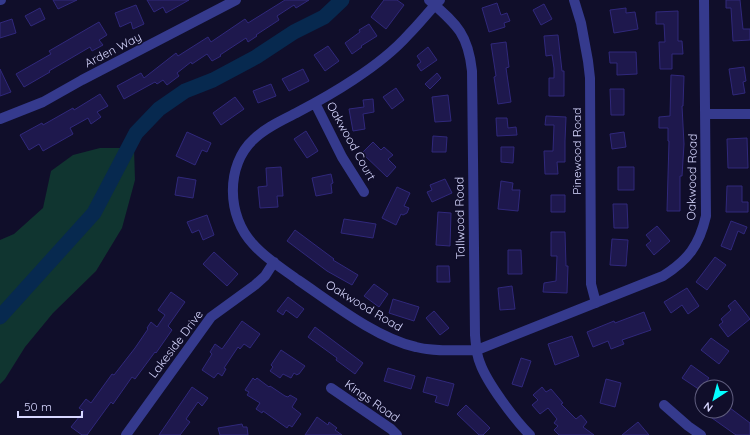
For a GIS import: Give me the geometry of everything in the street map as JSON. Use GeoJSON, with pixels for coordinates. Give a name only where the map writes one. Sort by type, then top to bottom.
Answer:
{"type":"FeatureCollection","features":[{"type":"Feature","properties":{"kind":"street","name":"Arden Way"},"geometry":{"type":"LineString","coordinates":[[0,119],[43,102],[82,80],[236,0]]}},
{"type":"Feature","properties":{"kind":"street","name":"Pinewood Road"},"geometry":{"type":"LineString","coordinates":[[574,0],[581,23],[588,61],[591,284],[596,303]]}},
{"type":"Feature","properties":{"kind":"street","name":"Oakwood Road"},"geometry":{"type":"LineString","coordinates":[[434,2],[409,35],[382,59],[353,80],[315,103],[264,130],[253,139],[237,166],[233,192],[234,209],[239,222],[252,244],[274,262],[389,339],[417,348],[476,350],[663,276],[690,255],[698,241],[706,216],[704,0]]}},
{"type":"Feature","properties":{"kind":"street","name":"Tallwood Road"},"geometry":{"type":"LineString","coordinates":[[434,2],[460,30],[468,44],[471,57],[476,350],[479,362],[486,378],[511,413],[530,435]]}},
{"type":"Feature","properties":{"kind":"street","name":"Oakwood Court"},"geometry":{"type":"LineString","coordinates":[[315,103],[342,157],[364,192]]}},
{"type":"Feature","properties":{"kind":"street"},"geometry":{"type":"LineString","coordinates":[[706,114],[750,114]]}},
{"type":"Feature","properties":{"kind":"street","name":"Lakeside Drive"},"geometry":{"type":"LineString","coordinates":[[126,435],[211,317],[256,285],[265,276],[274,262]]}},
{"type":"Feature","properties":{"kind":"street","name":"Kings Road"},"geometry":{"type":"LineString","coordinates":[[332,388],[391,429],[397,435]]}},
{"type":"Feature","properties":{"kind":"street"},"geometry":{"type":"LineString","coordinates":[[664,404],[688,426],[702,435]]}},
{"type":"Feature","properties":{"kind":"green space"},"geometry":{"type":"Polygon","coordinates":[[[100,148],[134,148],[135,180],[122,228],[96,271],[53,313],[25,347],[5,379],[0,384],[0,240],[14,234],[43,208],[51,171],[73,155],[100,148]]]}},
{"type":"Feature","properties":{"kind":"building"},"geometry":{"type":"Polygon","coordinates":[[[53,0],[77,0],[58,9],[53,0]]]}},
{"type":"Feature","properties":{"kind":"building"},"geometry":{"type":"Polygon","coordinates":[[[147,0],[189,0],[166,13],[163,7],[154,12],[147,0]]]}},
{"type":"Feature","properties":{"kind":"building"},"geometry":{"type":"Polygon","coordinates":[[[285,0],[309,0],[296,8],[294,5],[277,16],[279,20],[248,42],[246,38],[212,61],[207,54],[192,64],[191,62],[177,73],[179,76],[167,85],[163,80],[157,84],[155,82],[124,99],[117,86],[141,73],[144,78],[176,53],[178,56],[208,37],[211,42],[245,19],[248,23],[285,0]]]}},
{"type":"Feature","properties":{"kind":"building"},"geometry":{"type":"Polygon","coordinates":[[[384,0],[397,0],[404,5],[386,29],[371,17],[384,0]]]}},
{"type":"Feature","properties":{"kind":"building"},"geometry":{"type":"Polygon","coordinates":[[[726,0],[740,0],[743,29],[750,29],[750,40],[733,41],[731,8],[726,8],[726,0]]]}},
{"type":"Feature","properties":{"kind":"building"},"geometry":{"type":"Polygon","coordinates":[[[497,3],[501,15],[507,13],[510,21],[504,23],[505,27],[489,32],[482,8],[497,3]]]}},
{"type":"Feature","properties":{"kind":"building"},"geometry":{"type":"Polygon","coordinates":[[[544,4],[552,19],[541,25],[533,10],[544,4]]]}},
{"type":"Feature","properties":{"kind":"building"},"geometry":{"type":"Polygon","coordinates":[[[136,5],[144,24],[133,29],[131,22],[120,27],[115,13],[136,5]]]}},
{"type":"Feature","properties":{"kind":"building"},"geometry":{"type":"Polygon","coordinates":[[[40,8],[45,19],[31,26],[25,16],[40,8]]]}},
{"type":"Feature","properties":{"kind":"building"},"geometry":{"type":"Polygon","coordinates":[[[626,8],[626,13],[635,12],[638,29],[614,33],[610,10],[626,8]]]}},
{"type":"Feature","properties":{"kind":"building"},"geometry":{"type":"Polygon","coordinates":[[[678,11],[678,41],[682,41],[683,54],[672,54],[672,69],[660,69],[659,42],[665,42],[664,24],[656,24],[656,12],[678,11]]]}},
{"type":"Feature","properties":{"kind":"building"},"geometry":{"type":"Polygon","coordinates":[[[12,19],[16,33],[0,38],[0,23],[12,19]]]}},
{"type":"Feature","properties":{"kind":"building"},"geometry":{"type":"Polygon","coordinates":[[[99,22],[107,35],[99,40],[103,45],[92,51],[90,47],[24,87],[16,74],[51,54],[49,51],[99,22]]]}},
{"type":"Feature","properties":{"kind":"building"},"geometry":{"type":"Polygon","coordinates":[[[369,24],[377,36],[361,46],[362,47],[352,54],[345,43],[360,32],[359,30],[369,24]]]}},
{"type":"Feature","properties":{"kind":"building"},"geometry":{"type":"Polygon","coordinates":[[[558,35],[562,71],[564,71],[564,96],[549,96],[549,78],[554,78],[554,68],[552,55],[546,56],[544,36],[558,35]]]}},
{"type":"Feature","properties":{"kind":"building"},"geometry":{"type":"Polygon","coordinates":[[[506,42],[509,67],[506,68],[511,102],[498,104],[494,77],[496,76],[491,44],[506,42]]]}},
{"type":"Feature","properties":{"kind":"building"},"geometry":{"type":"Polygon","coordinates":[[[328,46],[339,61],[325,71],[314,55],[328,46]]]}},
{"type":"Feature","properties":{"kind":"building"},"geometry":{"type":"Polygon","coordinates":[[[428,47],[437,60],[421,71],[417,65],[421,62],[417,56],[428,47]]]}},
{"type":"Feature","properties":{"kind":"building"},"geometry":{"type":"Polygon","coordinates":[[[609,52],[636,52],[637,74],[617,75],[617,63],[610,63],[609,52]]]}},
{"type":"Feature","properties":{"kind":"building"},"geometry":{"type":"Polygon","coordinates":[[[744,67],[746,81],[743,82],[745,93],[733,95],[729,69],[744,67]]]}},
{"type":"Feature","properties":{"kind":"building"},"geometry":{"type":"Polygon","coordinates":[[[0,69],[11,92],[0,96],[0,69]]]}},
{"type":"Feature","properties":{"kind":"building"},"geometry":{"type":"Polygon","coordinates":[[[303,69],[309,81],[289,91],[282,79],[303,69]]]}},
{"type":"Feature","properties":{"kind":"building"},"geometry":{"type":"Polygon","coordinates":[[[437,73],[441,78],[430,89],[425,84],[437,73]]]}},
{"type":"Feature","properties":{"kind":"building"},"geometry":{"type":"Polygon","coordinates":[[[671,75],[684,76],[682,106],[684,144],[682,176],[680,176],[680,211],[667,211],[668,128],[659,128],[659,117],[670,116],[671,75]]]}},
{"type":"Feature","properties":{"kind":"building"},"geometry":{"type":"Polygon","coordinates":[[[271,84],[276,96],[258,103],[253,91],[271,84]]]}},
{"type":"Feature","properties":{"kind":"building"},"geometry":{"type":"Polygon","coordinates":[[[396,88],[404,100],[392,109],[383,97],[396,88]]]}},
{"type":"Feature","properties":{"kind":"building"},"geometry":{"type":"Polygon","coordinates":[[[610,89],[624,89],[624,115],[611,115],[610,89]]]}},
{"type":"Feature","properties":{"kind":"building"},"geometry":{"type":"Polygon","coordinates":[[[100,94],[108,106],[97,112],[101,117],[91,124],[88,118],[70,128],[73,134],[43,151],[39,144],[29,150],[20,135],[42,123],[43,125],[73,108],[74,110],[100,94]]]}},
{"type":"Feature","properties":{"kind":"building"},"geometry":{"type":"Polygon","coordinates":[[[448,95],[451,121],[435,122],[432,97],[448,95]]]}},
{"type":"Feature","properties":{"kind":"building"},"geometry":{"type":"Polygon","coordinates":[[[235,97],[244,109],[221,125],[213,113],[235,97]]]}},
{"type":"Feature","properties":{"kind":"building"},"geometry":{"type":"Polygon","coordinates":[[[373,99],[374,112],[363,114],[365,129],[353,131],[349,109],[364,107],[363,100],[373,99]]]}},
{"type":"Feature","properties":{"kind":"building"},"geometry":{"type":"Polygon","coordinates":[[[546,116],[566,117],[565,162],[557,162],[558,174],[545,174],[544,151],[553,151],[554,125],[545,125],[546,116]]]}},
{"type":"Feature","properties":{"kind":"building"},"geometry":{"type":"Polygon","coordinates":[[[496,118],[507,118],[508,128],[516,127],[517,135],[497,136],[496,118]]]}},
{"type":"Feature","properties":{"kind":"building"},"geometry":{"type":"Polygon","coordinates":[[[306,131],[318,151],[307,158],[294,139],[306,131]]]}},
{"type":"Feature","properties":{"kind":"building"},"geometry":{"type":"Polygon","coordinates":[[[187,132],[211,143],[207,152],[202,150],[195,165],[176,156],[187,132]]]}},
{"type":"Feature","properties":{"kind":"building"},"geometry":{"type":"Polygon","coordinates":[[[624,132],[626,147],[612,149],[610,134],[624,132]]]}},
{"type":"Feature","properties":{"kind":"building"},"geometry":{"type":"Polygon","coordinates":[[[433,136],[447,137],[446,152],[432,152],[433,136]]]}},
{"type":"Feature","properties":{"kind":"building"},"geometry":{"type":"Polygon","coordinates":[[[747,138],[748,168],[728,168],[727,139],[747,138]]]}},
{"type":"Feature","properties":{"kind":"building"},"geometry":{"type":"Polygon","coordinates":[[[373,142],[381,150],[384,147],[393,155],[388,159],[396,167],[387,177],[362,153],[373,142]]]}},
{"type":"Feature","properties":{"kind":"building"},"geometry":{"type":"Polygon","coordinates":[[[501,147],[514,147],[513,163],[501,162],[501,147]]]}},
{"type":"Feature","properties":{"kind":"building"},"geometry":{"type":"Polygon","coordinates":[[[281,167],[283,196],[277,196],[278,207],[260,208],[258,187],[267,186],[266,168],[281,167]]]}},
{"type":"Feature","properties":{"kind":"building"},"geometry":{"type":"Polygon","coordinates":[[[618,167],[634,167],[634,190],[618,190],[618,167]]]}},
{"type":"Feature","properties":{"kind":"building"},"geometry":{"type":"Polygon","coordinates":[[[331,174],[333,183],[331,184],[332,193],[316,196],[312,178],[331,174]]]}},
{"type":"Feature","properties":{"kind":"building"},"geometry":{"type":"Polygon","coordinates":[[[178,177],[196,180],[193,198],[175,195],[178,177]]]}},
{"type":"Feature","properties":{"kind":"building"},"geometry":{"type":"Polygon","coordinates":[[[445,179],[452,193],[432,202],[427,192],[432,190],[430,185],[445,179]]]}},
{"type":"Feature","properties":{"kind":"building"},"geometry":{"type":"Polygon","coordinates":[[[501,181],[513,183],[512,190],[520,190],[518,211],[498,209],[501,181]]]}},
{"type":"Feature","properties":{"kind":"building"},"geometry":{"type":"Polygon","coordinates":[[[727,186],[742,186],[742,202],[748,202],[748,212],[726,212],[727,186]]]}},
{"type":"Feature","properties":{"kind":"building"},"geometry":{"type":"Polygon","coordinates":[[[397,187],[410,193],[404,206],[409,208],[407,213],[403,215],[401,214],[396,225],[382,218],[397,187]]]}},
{"type":"Feature","properties":{"kind":"building"},"geometry":{"type":"Polygon","coordinates":[[[551,195],[565,195],[565,212],[551,212],[551,195]]]}},
{"type":"Feature","properties":{"kind":"building"},"geometry":{"type":"Polygon","coordinates":[[[613,204],[627,204],[628,228],[614,228],[613,204]]]}},
{"type":"Feature","properties":{"kind":"building"},"geometry":{"type":"Polygon","coordinates":[[[438,212],[451,213],[450,246],[436,245],[438,212]]]}},
{"type":"Feature","properties":{"kind":"building"},"geometry":{"type":"Polygon","coordinates":[[[207,215],[214,235],[203,240],[199,230],[192,233],[187,222],[207,215]]]}},
{"type":"Feature","properties":{"kind":"building"},"geometry":{"type":"Polygon","coordinates":[[[344,219],[376,224],[373,238],[341,233],[344,219]]]}},
{"type":"Feature","properties":{"kind":"building"},"geometry":{"type":"Polygon","coordinates":[[[731,221],[747,227],[744,234],[738,231],[731,250],[721,246],[731,221]]]}},
{"type":"Feature","properties":{"kind":"building"},"geometry":{"type":"Polygon","coordinates":[[[657,226],[670,241],[654,255],[646,245],[651,241],[646,235],[657,226]]]}},
{"type":"Feature","properties":{"kind":"building"},"geometry":{"type":"Polygon","coordinates":[[[295,230],[334,259],[333,260],[358,275],[352,285],[327,271],[287,241],[295,230]]]}},
{"type":"Feature","properties":{"kind":"building"},"geometry":{"type":"Polygon","coordinates":[[[551,232],[565,232],[566,266],[568,266],[567,293],[543,292],[544,283],[556,281],[557,256],[551,256],[551,232]]]}},
{"type":"Feature","properties":{"kind":"building"},"geometry":{"type":"Polygon","coordinates":[[[612,239],[628,240],[626,266],[610,265],[612,239]]]}},
{"type":"Feature","properties":{"kind":"building"},"geometry":{"type":"Polygon","coordinates":[[[508,250],[521,250],[522,274],[508,274],[508,250]]]}},
{"type":"Feature","properties":{"kind":"building"},"geometry":{"type":"Polygon","coordinates":[[[214,252],[238,274],[227,286],[203,264],[214,252]]]}},
{"type":"Feature","properties":{"kind":"building"},"geometry":{"type":"Polygon","coordinates":[[[715,257],[726,265],[707,290],[696,282],[715,257]]]}},
{"type":"Feature","properties":{"kind":"building"},"geometry":{"type":"Polygon","coordinates":[[[437,266],[449,266],[450,282],[437,282],[437,266]]]}},
{"type":"Feature","properties":{"kind":"building"},"geometry":{"type":"Polygon","coordinates":[[[374,284],[388,294],[379,307],[364,296],[374,284]]]}},
{"type":"Feature","properties":{"kind":"building"},"geometry":{"type":"Polygon","coordinates":[[[512,286],[515,309],[500,310],[498,288],[512,286]]]}},
{"type":"Feature","properties":{"kind":"building"},"geometry":{"type":"Polygon","coordinates":[[[687,288],[699,306],[688,314],[682,305],[671,313],[664,302],[687,288]]]}},
{"type":"Feature","properties":{"kind":"building"},"geometry":{"type":"Polygon","coordinates":[[[171,292],[185,302],[168,326],[172,330],[135,379],[132,377],[113,404],[111,402],[87,435],[82,435],[71,427],[84,411],[79,408],[86,399],[91,403],[112,374],[114,375],[135,348],[151,322],[157,327],[165,315],[158,310],[171,292]]]}},
{"type":"Feature","properties":{"kind":"building"},"geometry":{"type":"Polygon","coordinates":[[[288,297],[304,309],[297,318],[286,310],[283,315],[277,311],[288,297]]]}},
{"type":"Feature","properties":{"kind":"building"},"geometry":{"type":"Polygon","coordinates":[[[393,299],[419,307],[414,321],[389,313],[393,299]]]}},
{"type":"Feature","properties":{"kind":"building"},"geometry":{"type":"Polygon","coordinates":[[[735,300],[750,319],[728,337],[719,325],[723,322],[721,319],[731,310],[728,306],[735,300]]]}},
{"type":"Feature","properties":{"kind":"building"},"geometry":{"type":"Polygon","coordinates":[[[434,311],[449,328],[440,335],[426,318],[434,311]]]}},
{"type":"Feature","properties":{"kind":"building"},"geometry":{"type":"Polygon","coordinates":[[[644,312],[651,330],[622,340],[624,344],[611,349],[608,341],[593,347],[587,332],[614,321],[615,323],[644,312]]]}},
{"type":"Feature","properties":{"kind":"building"},"geometry":{"type":"Polygon","coordinates":[[[242,321],[260,334],[250,348],[244,344],[240,349],[238,347],[224,368],[226,369],[222,376],[218,373],[214,378],[202,370],[212,354],[210,352],[215,344],[222,349],[242,321]]]}},
{"type":"Feature","properties":{"kind":"building"},"geometry":{"type":"Polygon","coordinates":[[[315,327],[363,363],[355,374],[336,360],[337,358],[308,337],[315,327]]]}},
{"type":"Feature","properties":{"kind":"building"},"geometry":{"type":"Polygon","coordinates":[[[572,336],[579,356],[555,365],[548,344],[572,336]]]}},
{"type":"Feature","properties":{"kind":"building"},"geometry":{"type":"Polygon","coordinates":[[[711,338],[729,351],[719,364],[701,350],[711,338]]]}},
{"type":"Feature","properties":{"kind":"building"},"geometry":{"type":"Polygon","coordinates":[[[281,350],[305,366],[299,374],[297,375],[294,373],[291,378],[283,374],[280,378],[270,371],[273,367],[271,365],[281,350]]]}},
{"type":"Feature","properties":{"kind":"building"},"geometry":{"type":"Polygon","coordinates":[[[521,358],[531,361],[522,387],[512,384],[521,358]]]}},
{"type":"Feature","properties":{"kind":"building"},"geometry":{"type":"Polygon","coordinates":[[[691,365],[709,378],[694,379],[694,386],[682,378],[691,365]]]}},
{"type":"Feature","properties":{"kind":"building"},"geometry":{"type":"Polygon","coordinates":[[[388,368],[415,376],[411,389],[384,381],[388,368]]]}},
{"type":"Feature","properties":{"kind":"building"},"geometry":{"type":"Polygon","coordinates":[[[427,377],[454,384],[448,406],[435,402],[437,396],[423,392],[427,377]]]}},
{"type":"Feature","properties":{"kind":"building"},"geometry":{"type":"Polygon","coordinates":[[[253,378],[255,380],[257,378],[285,396],[288,397],[290,395],[297,399],[292,407],[301,414],[292,427],[289,425],[287,428],[263,411],[262,413],[256,409],[260,403],[247,395],[249,392],[245,390],[253,378]]]}},
{"type":"Feature","properties":{"kind":"building"},"geometry":{"type":"Polygon","coordinates":[[[606,379],[621,383],[615,407],[600,403],[606,379]]]}},
{"type":"Feature","properties":{"kind":"building"},"geometry":{"type":"Polygon","coordinates":[[[192,387],[208,398],[202,406],[198,402],[186,419],[190,422],[180,435],[159,435],[192,387]]]}},
{"type":"Feature","properties":{"kind":"building"},"geometry":{"type":"Polygon","coordinates":[[[542,387],[546,392],[551,389],[563,403],[561,404],[576,419],[581,415],[587,422],[583,427],[594,435],[559,435],[554,430],[558,426],[554,423],[557,419],[548,408],[540,414],[532,405],[538,400],[533,395],[542,387]]]}},
{"type":"Feature","properties":{"kind":"building"},"geometry":{"type":"Polygon","coordinates":[[[466,405],[490,428],[483,435],[479,435],[457,414],[466,405]]]}},
{"type":"Feature","properties":{"kind":"building"},"geometry":{"type":"Polygon","coordinates":[[[734,411],[750,423],[750,435],[736,435],[713,419],[734,419],[734,411]]]}},
{"type":"Feature","properties":{"kind":"building"},"geometry":{"type":"Polygon","coordinates":[[[317,417],[328,425],[329,422],[337,428],[335,430],[342,435],[305,435],[317,417]]]}},
{"type":"Feature","properties":{"kind":"building"},"geometry":{"type":"Polygon","coordinates":[[[638,422],[649,435],[622,435],[638,422]]]}},
{"type":"Feature","properties":{"kind":"building"},"geometry":{"type":"Polygon","coordinates":[[[242,424],[243,427],[247,427],[248,435],[220,435],[218,428],[242,424]]]}},
{"type":"Feature","properties":{"kind":"waterway"},"geometry":{"type":"LineString","coordinates":[[0,317],[94,213],[136,133],[159,109],[185,91],[213,80],[256,57],[294,32],[324,17],[342,0]]}}]}
